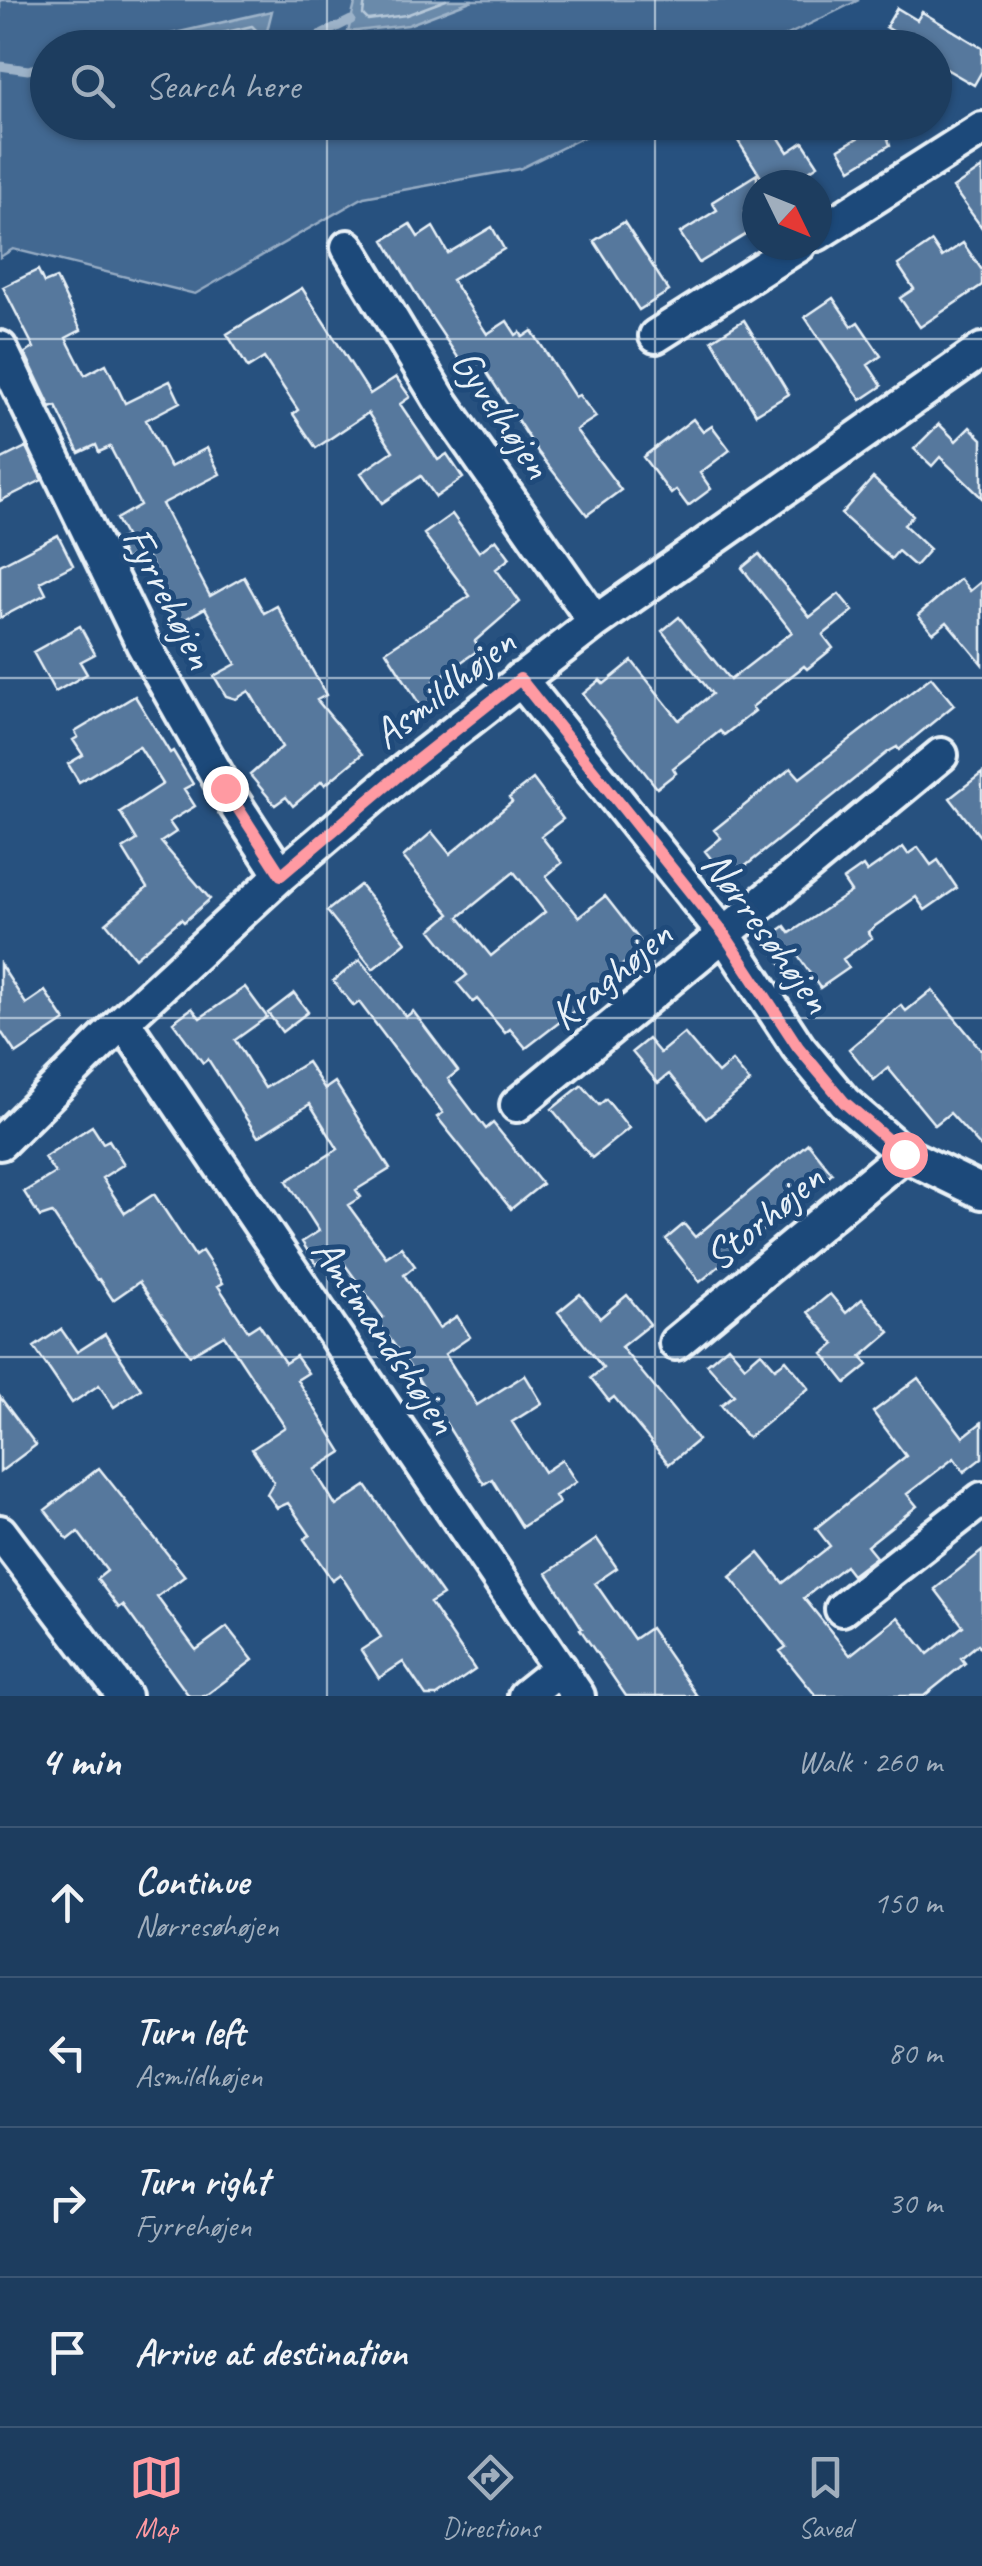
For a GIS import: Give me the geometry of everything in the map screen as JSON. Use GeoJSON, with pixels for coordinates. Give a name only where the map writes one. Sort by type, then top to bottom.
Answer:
{"type":"FeatureCollection","features":[{"type":"Feature","properties":{"kind":"street"},"geometry":{"type":"LineString","coordinates":[[832,224],[982,129]]}},
{"type":"Feature","properties":{"kind":"street","name":"Gyvelhøjen"},"geometry":{"type":"LineString","coordinates":[[348,247],[442,403],[595,622]]}},
{"type":"Feature","properties":{"kind":"street"},"geometry":{"type":"LineString","coordinates":[[656,336],[775,260]]}},
{"type":"Feature","properties":{"kind":"street","name":"Fyrrehøjen"},"geometry":{"type":"LineString","coordinates":[[0,348],[143,644],[225,788],[281,875]]}},
{"type":"Feature","properties":{"kind":"street","name":"Asmildhøjen"},"geometry":{"type":"LineString","coordinates":[[5,1125],[281,875],[400,774],[595,622],[982,350]]}},
{"type":"Feature","properties":{"kind":"street","name":"Nørresøhøjen"},"geometry":{"type":"LineString","coordinates":[[520,679],[724,934],[798,1047],[844,1102],[904,1154],[982,1192]]}},
{"type":"Feature","properties":{"kind":"street","name":"Kraghøjen"},"geometry":{"type":"LineString","coordinates":[[518,1105],[941,755]]}},
{"type":"Feature","properties":{"kind":"street","name":"Amtmandshøjen"},"geometry":{"type":"LineString","coordinates":[[123,1021],[578,1696]]}},
{"type":"Feature","properties":{"kind":"street","name":"Storhøjen"},"geometry":{"type":"LineString","coordinates":[[676,1343],[904,1154]]}},
{"type":"Feature","properties":{"kind":"street"},"geometry":{"type":"LineString","coordinates":[[842,1609],[982,1499]]}},
{"type":"Feature","properties":{"kind":"street"},"geometry":{"type":"LineString","coordinates":[[0,1532],[124,1696]]}},
{"type":"Feature","properties":{"kind":"street"},"geometry":{"type":"LineString","coordinates":[[525,1696],[560,1668]]}},
{"type":"Feature","properties":{"kind":"shaded area"},"geometry":{"type":"Polygon","coordinates":[[[0,0],[859,0],[798,30],[30,30],[30,140],[578,140],[519,169],[364,197],[195,294],[13,249],[0,257],[0,0]]]}},
{"type":"Feature","properties":{"kind":"water"},"geometry":{"type":"Polygon","coordinates":[[[356,0],[473,0],[408,25],[348,30],[356,0]]]}},
{"type":"Feature","properties":{"kind":"water"},"geometry":{"type":"Polygon","coordinates":[[[272,11],[267,30],[189,30],[272,11]]]}},
{"type":"Feature","properties":{"kind":"building"},"geometry":{"type":"Polygon","coordinates":[[[897,8],[917,20],[922,12],[952,30],[891,30],[886,27],[897,8]]]}},
{"type":"Feature","properties":{"kind":"building"},"geometry":{"type":"Polygon","coordinates":[[[952,30],[982,48],[982,71],[974,85],[952,72],[952,30]]]}},
{"type":"Feature","properties":{"kind":"building"},"geometry":{"type":"Polygon","coordinates":[[[737,140],[780,140],[788,152],[803,142],[818,165],[810,170],[756,170],[737,140]]]}},
{"type":"Feature","properties":{"kind":"building"},"geometry":{"type":"Polygon","coordinates":[[[854,140],[888,140],[890,145],[851,169],[839,149],[854,140]]]}},
{"type":"Feature","properties":{"kind":"building"},"geometry":{"type":"Polygon","coordinates":[[[982,168],[982,228],[953,188],[982,168]]]}},
{"type":"Feature","properties":{"kind":"building"},"geometry":{"type":"Polygon","coordinates":[[[742,183],[742,237],[699,263],[680,233],[717,210],[712,202],[742,183]]]}},
{"type":"Feature","properties":{"kind":"building"},"geometry":{"type":"Polygon","coordinates":[[[624,222],[669,291],[639,310],[594,241],[624,222]]]}},
{"type":"Feature","properties":{"kind":"building"},"geometry":{"type":"Polygon","coordinates":[[[410,224],[418,237],[433,227],[448,253],[492,227],[504,249],[452,280],[487,334],[507,321],[516,335],[520,332],[523,337],[532,331],[575,397],[579,395],[596,417],[576,430],[621,490],[587,515],[538,452],[480,362],[467,371],[419,299],[384,240],[410,224]]]}},
{"type":"Feature","properties":{"kind":"building"},"geometry":{"type":"Polygon","coordinates":[[[932,242],[942,257],[963,243],[982,270],[982,285],[920,327],[900,298],[914,289],[898,265],[932,242]]]}},
{"type":"Feature","properties":{"kind":"building"},"geometry":{"type":"Polygon","coordinates":[[[38,270],[44,283],[56,278],[81,330],[66,338],[85,375],[106,364],[125,403],[170,381],[180,402],[146,420],[170,467],[207,448],[220,474],[162,504],[210,596],[244,577],[264,613],[277,606],[326,695],[317,700],[362,754],[293,806],[286,797],[275,805],[250,775],[282,747],[249,691],[236,699],[226,696],[214,676],[236,664],[205,608],[175,625],[158,596],[166,592],[144,550],[125,560],[116,541],[125,536],[116,519],[140,505],[110,447],[99,452],[96,445],[79,453],[56,406],[51,408],[25,353],[34,348],[3,287],[38,270]]]}},
{"type":"Feature","properties":{"kind":"building"},"geometry":{"type":"Polygon","coordinates":[[[302,288],[370,394],[396,377],[410,397],[400,404],[438,460],[447,454],[463,478],[436,497],[421,476],[382,503],[361,473],[393,451],[368,413],[316,448],[293,414],[298,410],[264,358],[248,368],[227,334],[302,288]]]}},
{"type":"Feature","properties":{"kind":"building"},"geometry":{"type":"Polygon","coordinates":[[[833,298],[852,326],[858,322],[881,356],[868,365],[882,386],[861,400],[805,317],[833,298]]]}},
{"type":"Feature","properties":{"kind":"building"},"geometry":{"type":"Polygon","coordinates":[[[744,320],[789,394],[756,414],[712,340],[744,320]]]}},
{"type":"Feature","properties":{"kind":"building"},"geometry":{"type":"Polygon","coordinates":[[[693,419],[703,432],[712,426],[730,450],[700,473],[711,489],[688,506],[676,490],[671,494],[643,457],[693,419]]]}},
{"type":"Feature","properties":{"kind":"building"},"geometry":{"type":"Polygon","coordinates":[[[939,424],[956,441],[970,427],[982,439],[982,498],[940,457],[932,466],[914,449],[939,424]]]}},
{"type":"Feature","properties":{"kind":"building"},"geometry":{"type":"Polygon","coordinates":[[[26,447],[42,480],[0,501],[0,460],[26,447]]]}},
{"type":"Feature","properties":{"kind":"building"},"geometry":{"type":"Polygon","coordinates":[[[873,478],[913,515],[904,525],[930,549],[915,566],[898,551],[891,559],[841,514],[873,478]]]}},
{"type":"Feature","properties":{"kind":"building"},"geometry":{"type":"Polygon","coordinates":[[[452,514],[479,552],[496,539],[510,558],[496,569],[520,602],[475,641],[480,649],[434,681],[446,699],[425,713],[386,651],[470,596],[424,534],[452,514]]]}},
{"type":"Feature","properties":{"kind":"building"},"geometry":{"type":"Polygon","coordinates":[[[58,535],[73,565],[40,582],[46,594],[0,618],[0,565],[58,535]]]}},
{"type":"Feature","properties":{"kind":"building"},"geometry":{"type":"Polygon","coordinates":[[[759,554],[810,617],[839,594],[853,611],[823,635],[833,648],[752,707],[755,711],[724,735],[720,731],[673,768],[676,773],[657,788],[583,694],[600,680],[604,684],[632,661],[679,720],[712,694],[662,631],[679,617],[730,680],[792,632],[742,568],[759,554]]]}},
{"type":"Feature","properties":{"kind":"building"},"geometry":{"type":"Polygon","coordinates":[[[960,579],[970,591],[982,581],[982,664],[947,622],[933,633],[918,615],[960,579]]]}},
{"type":"Feature","properties":{"kind":"building"},"geometry":{"type":"Polygon","coordinates":[[[80,626],[95,654],[80,662],[87,674],[55,692],[33,652],[80,626]]]}},
{"type":"Feature","properties":{"kind":"building"},"geometry":{"type":"Polygon","coordinates":[[[931,677],[954,705],[899,750],[897,747],[888,752],[728,880],[705,851],[721,838],[714,830],[791,768],[800,778],[931,677]]]}},
{"type":"Feature","properties":{"kind":"building"},"geometry":{"type":"Polygon","coordinates":[[[135,696],[193,784],[184,789],[195,806],[169,822],[176,832],[161,842],[210,899],[135,958],[106,923],[147,888],[123,849],[137,840],[120,812],[163,784],[139,746],[79,782],[68,764],[83,755],[73,740],[78,737],[75,732],[135,696]]]}},
{"type":"Feature","properties":{"kind":"building"},"geometry":{"type":"Polygon","coordinates":[[[982,773],[982,839],[950,798],[982,773]]]}},
{"type":"Feature","properties":{"kind":"building"},"geometry":{"type":"Polygon","coordinates":[[[533,779],[563,819],[541,836],[562,863],[546,876],[579,917],[605,896],[645,947],[596,986],[600,991],[526,1048],[510,1029],[505,1033],[477,999],[473,1002],[457,983],[467,975],[431,930],[450,914],[403,857],[432,832],[450,854],[512,802],[509,798],[533,779]],[[514,872],[459,917],[491,956],[545,912],[514,872]]]}},
{"type":"Feature","properties":{"kind":"building"},"geometry":{"type":"Polygon","coordinates":[[[903,847],[908,854],[918,847],[931,865],[938,860],[957,888],[925,910],[916,897],[875,926],[868,932],[872,938],[843,959],[849,968],[820,988],[796,953],[781,964],[765,940],[785,926],[790,933],[851,892],[843,880],[863,866],[867,872],[903,847]]]}},
{"type":"Feature","properties":{"kind":"building"},"geometry":{"type":"Polygon","coordinates":[[[360,885],[406,942],[373,969],[327,911],[360,885]]]}},
{"type":"Feature","properties":{"kind":"building"},"geometry":{"type":"Polygon","coordinates":[[[360,960],[406,1017],[413,1011],[458,1071],[448,1079],[486,1129],[493,1123],[542,1184],[511,1209],[437,1117],[443,1113],[359,1002],[354,1006],[333,981],[360,960]]]}},
{"type":"Feature","properties":{"kind":"building"},"geometry":{"type":"Polygon","coordinates":[[[0,964],[26,1004],[45,991],[65,1021],[16,1054],[0,1030],[0,964]]]}},
{"type":"Feature","properties":{"kind":"building"},"geometry":{"type":"Polygon","coordinates":[[[245,987],[267,1017],[235,1040],[265,1088],[307,1062],[325,1089],[335,1082],[390,1169],[356,1190],[361,1197],[348,1205],[386,1257],[401,1247],[415,1266],[404,1275],[439,1328],[457,1316],[470,1337],[445,1354],[477,1405],[525,1375],[542,1403],[512,1422],[544,1472],[562,1460],[576,1482],[555,1496],[559,1503],[522,1527],[492,1479],[484,1484],[377,1321],[383,1317],[335,1251],[316,1264],[302,1242],[319,1231],[287,1181],[338,1149],[310,1104],[258,1137],[208,1059],[203,1063],[173,1022],[192,1008],[200,1018],[245,987]]]}},
{"type":"Feature","properties":{"kind":"building"},"geometry":{"type":"Polygon","coordinates":[[[932,990],[982,1051],[982,1148],[950,1113],[935,1125],[888,1068],[874,1080],[849,1049],[901,1005],[906,1011],[932,990]]]}},
{"type":"Feature","properties":{"kind":"building"},"geometry":{"type":"Polygon","coordinates":[[[294,993],[308,1012],[282,1032],[268,1013],[294,993]]]}},
{"type":"Feature","properties":{"kind":"building"},"geometry":{"type":"Polygon","coordinates":[[[684,1033],[718,1073],[732,1061],[750,1082],[706,1119],[669,1074],[658,1083],[632,1052],[648,1039],[660,1053],[684,1033]]]}},
{"type":"Feature","properties":{"kind":"building"},"geometry":{"type":"Polygon","coordinates":[[[582,1085],[599,1105],[606,1099],[629,1128],[592,1158],[552,1109],[582,1085]]]}},
{"type":"Feature","properties":{"kind":"building"},"geometry":{"type":"Polygon","coordinates":[[[92,1126],[103,1143],[109,1140],[124,1164],[102,1178],[125,1213],[154,1194],[195,1256],[202,1251],[223,1283],[218,1286],[248,1331],[259,1324],[285,1363],[296,1356],[308,1373],[297,1380],[342,1452],[314,1470],[336,1506],[366,1486],[443,1595],[430,1603],[475,1670],[437,1696],[426,1696],[403,1662],[379,1678],[361,1650],[381,1637],[340,1574],[332,1580],[304,1539],[310,1535],[288,1503],[277,1508],[267,1494],[274,1482],[252,1449],[285,1427],[224,1335],[190,1355],[139,1282],[113,1300],[52,1213],[40,1217],[24,1192],[55,1173],[44,1157],[92,1126]]]}},
{"type":"Feature","properties":{"kind":"building"},"geometry":{"type":"Polygon","coordinates":[[[808,1143],[832,1173],[700,1282],[666,1239],[684,1224],[695,1237],[808,1143]]]}},
{"type":"Feature","properties":{"kind":"building"},"geometry":{"type":"Polygon","coordinates":[[[580,1294],[600,1318],[627,1295],[650,1324],[621,1347],[698,1440],[669,1464],[614,1397],[609,1401],[591,1378],[603,1368],[558,1312],[580,1294]]]}},
{"type":"Feature","properties":{"kind":"building"},"geometry":{"type":"Polygon","coordinates":[[[830,1294],[846,1313],[862,1299],[890,1332],[861,1357],[868,1365],[846,1383],[823,1354],[835,1344],[808,1312],[830,1294]]]}},
{"type":"Feature","properties":{"kind":"building"},"geometry":{"type":"Polygon","coordinates":[[[61,1329],[77,1352],[105,1334],[141,1389],[114,1407],[99,1385],[72,1403],[34,1347],[61,1329]]]}},
{"type":"Feature","properties":{"kind":"building"},"geometry":{"type":"Polygon","coordinates":[[[728,1346],[745,1366],[761,1352],[775,1368],[786,1360],[809,1388],[748,1438],[721,1405],[734,1395],[707,1364],[728,1346]]]}},
{"type":"Feature","properties":{"kind":"building"},"geometry":{"type":"Polygon","coordinates":[[[918,1378],[963,1437],[982,1422],[982,1458],[964,1472],[954,1458],[907,1494],[917,1506],[867,1546],[876,1557],[852,1575],[845,1566],[804,1598],[850,1655],[898,1617],[928,1654],[963,1626],[935,1589],[982,1551],[982,1650],[978,1644],[961,1658],[965,1663],[924,1696],[816,1696],[780,1651],[786,1647],[730,1577],[759,1553],[783,1583],[830,1546],[816,1528],[906,1456],[873,1412],[918,1378]]]}},
{"type":"Feature","properties":{"kind":"building"},"geometry":{"type":"Polygon","coordinates":[[[0,1397],[36,1445],[0,1472],[0,1397]]]}},
{"type":"Feature","properties":{"kind":"building"},"geometry":{"type":"Polygon","coordinates":[[[99,1468],[185,1576],[157,1597],[196,1650],[227,1627],[253,1660],[205,1696],[189,1696],[123,1605],[119,1608],[97,1579],[107,1571],[78,1532],[68,1540],[45,1510],[99,1468]]]}},
{"type":"Feature","properties":{"kind":"building"},"geometry":{"type":"Polygon","coordinates":[[[597,1539],[617,1568],[595,1583],[634,1639],[650,1628],[697,1696],[626,1696],[580,1629],[547,1573],[597,1539]]]}},
{"type":"Feature","properties":{"kind":"waterway"},"geometry":{"type":"LineString","coordinates":[[331,30],[351,20]]}},
{"type":"Feature","properties":{"kind":"waterway"},"geometry":{"type":"LineString","coordinates":[[0,66],[30,70]]}},
{"type":"Feature","properties":{"kind":"route"},"geometry":{"type":"LineString","coordinates":[[225,788],[281,875],[520,679],[724,934],[798,1047],[844,1102],[904,1154]]}}]}
